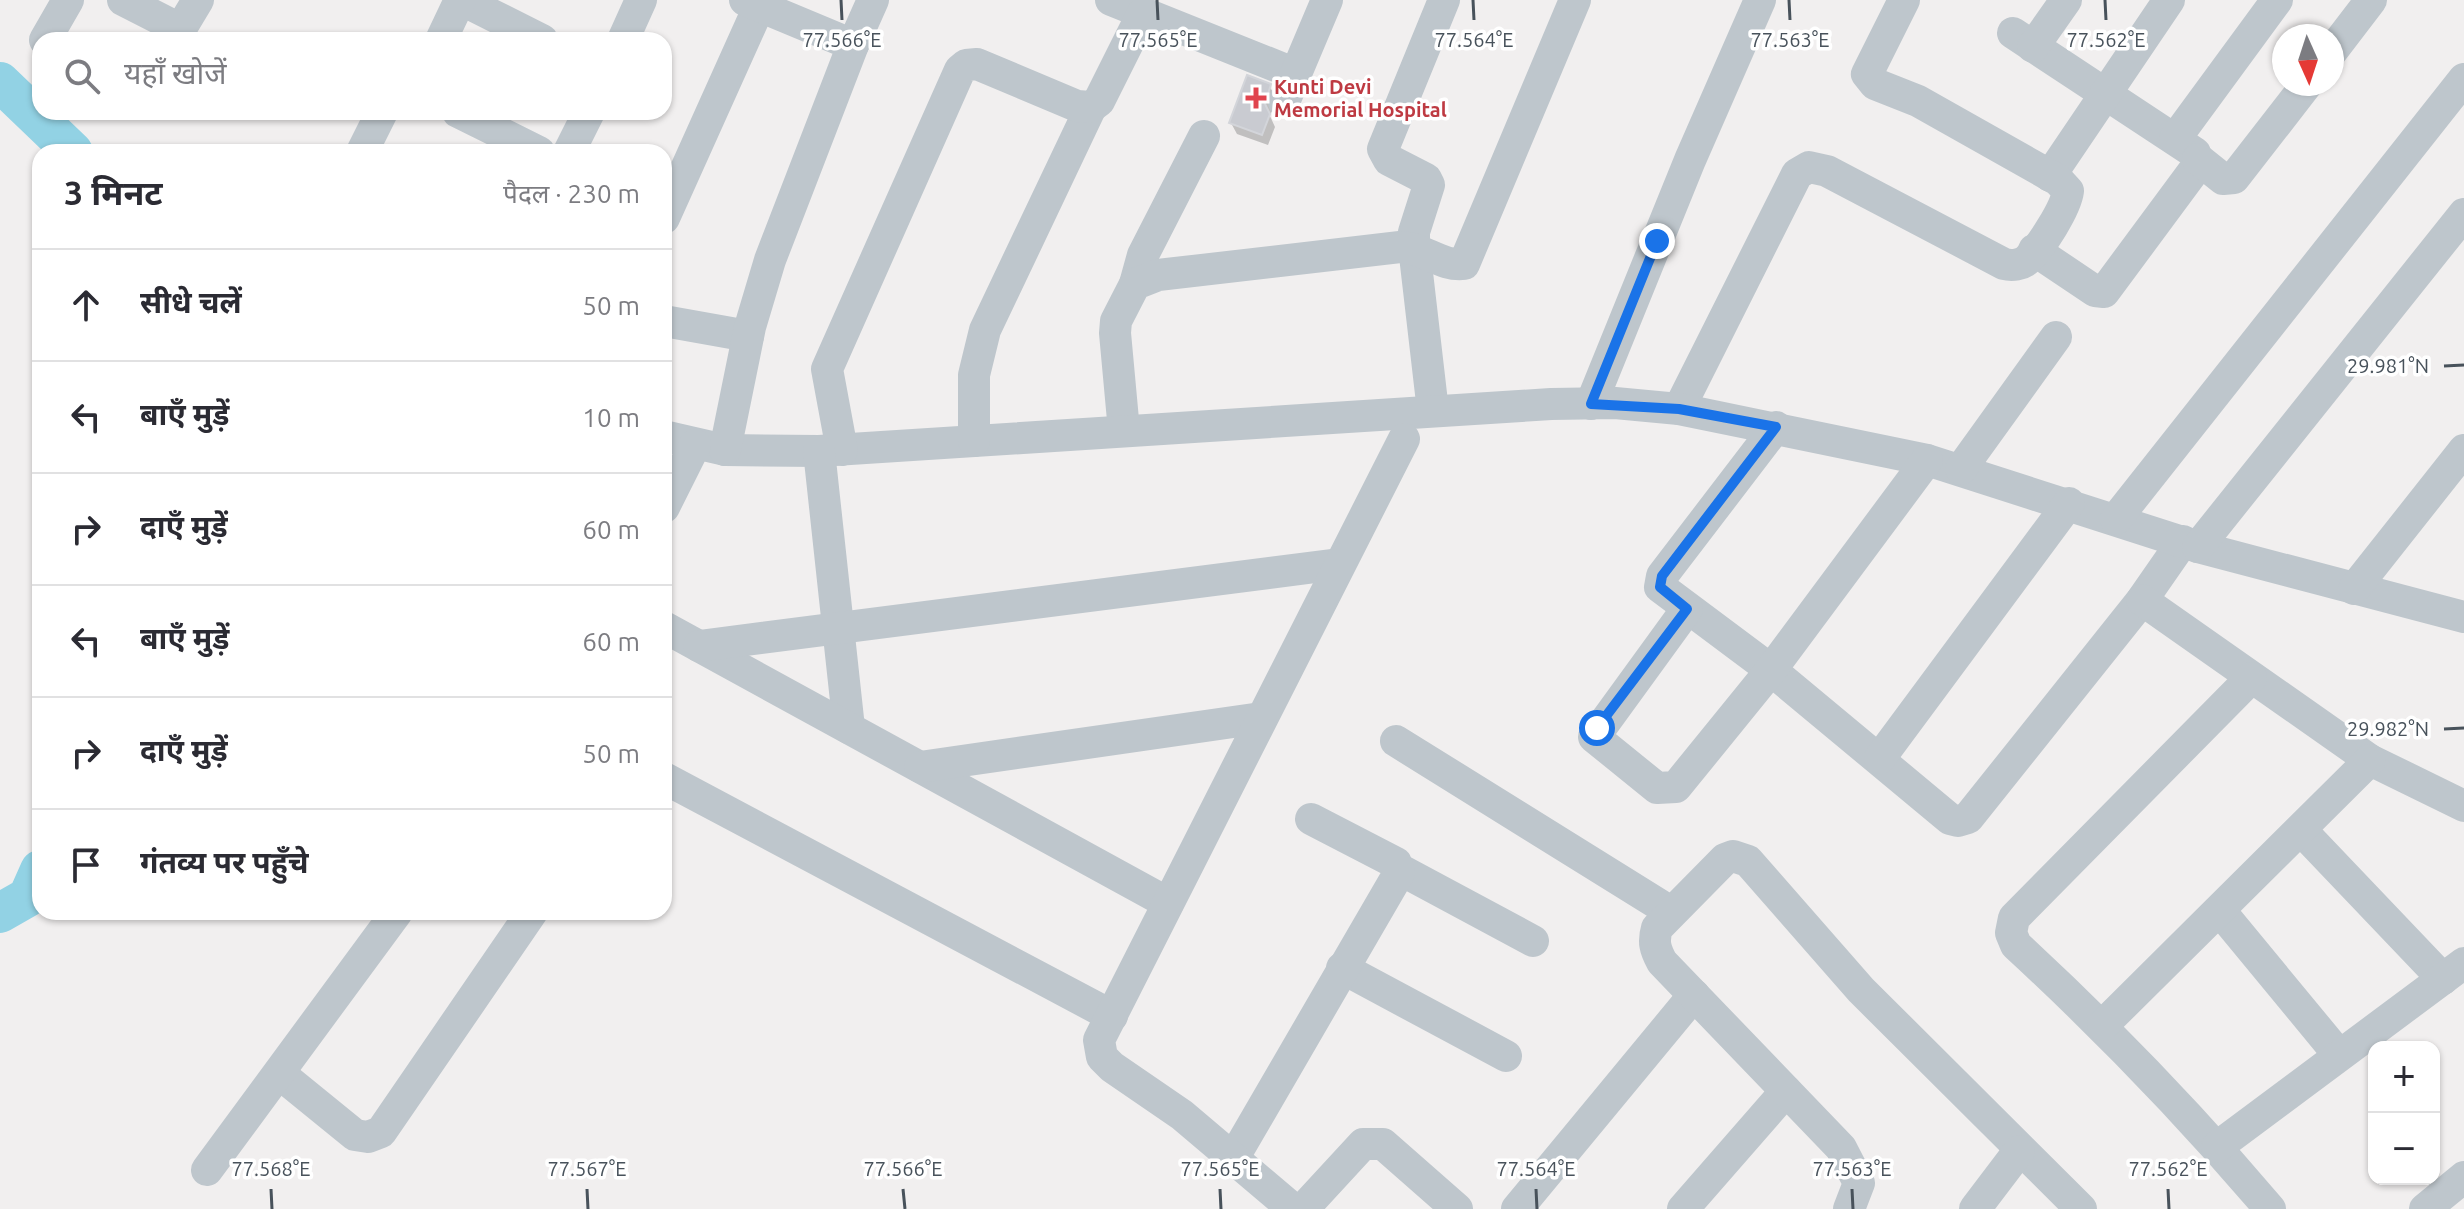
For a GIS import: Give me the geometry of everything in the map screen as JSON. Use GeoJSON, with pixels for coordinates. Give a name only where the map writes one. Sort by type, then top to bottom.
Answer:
{"type":"FeatureCollection","features":[{"type":"Feature","properties":{"kind":"street"},"geometry":{"type":"LineString","coordinates":[[50,32],[68,0]]}},
{"type":"Feature","properties":{"kind":"street"},"geometry":{"type":"LineString","coordinates":[[123,0],[174,26],[183,25],[198,0]]}},
{"type":"Feature","properties":{"kind":"street"},"geometry":{"type":"LineString","coordinates":[[445,32],[461,0],[526,32]]}},
{"type":"Feature","properties":{"kind":"street"},"geometry":{"type":"LineString","coordinates":[[627,32],[641,0]]}},
{"type":"Feature","properties":{"kind":"street"},"geometry":{"type":"LineString","coordinates":[[672,497],[710,448],[770,260],[873,0]]}},
{"type":"Feature","properties":{"kind":"street"},"geometry":{"type":"LineString","coordinates":[[1111,0],[1143,13],[1290,88],[1327,0]]}},
{"type":"Feature","properties":{"kind":"street"},"geometry":{"type":"LineString","coordinates":[[1433,411],[1414,247],[1414,232],[1429,185],[1426,179],[1389,160],[1383,149],[1444,0]]}},
{"type":"Feature","properties":{"kind":"street"},"geometry":{"type":"LineString","coordinates":[[1135,284],[1158,275],[1414,247],[1450,263],[1459,265],[1467,260],[1575,0]]}},
{"type":"Feature","properties":{"kind":"street"},"geometry":{"type":"LineString","coordinates":[[1591,404],[1690,160],[1760,0]]}},
{"type":"Feature","properties":{"kind":"street"},"geometry":{"type":"LineString","coordinates":[[1679,409],[1797,174],[1809,167],[1827,171],[2013,266],[2027,260],[2067,203],[2068,191],[2050,176],[1918,101],[1875,84],[1867,74],[1904,0]]}},
{"type":"Feature","properties":{"kind":"street"},"geometry":{"type":"LineString","coordinates":[[2066,0],[2023,40],[2186,149],[2223,179],[2234,178],[2298,96]]}},
{"type":"Feature","properties":{"kind":"street"},"geometry":{"type":"LineString","coordinates":[[2050,176],[2169,0]]}},
{"type":"Feature","properties":{"kind":"street"},"geometry":{"type":"LineString","coordinates":[[2034,250],[2095,291],[2104,292],[2189,178],[2186,149],[2277,0]]}},
{"type":"Feature","properties":{"kind":"street"},"geometry":{"type":"LineString","coordinates":[[2344,35],[2371,0]]}},
{"type":"Feature","properties":{"kind":"street"},"geometry":{"type":"LineString","coordinates":[[672,199],[756,2],[853,45]]}},
{"type":"Feature","properties":{"kind":"street"},"geometry":{"type":"LineString","coordinates":[[974,441],[974,375],[985,330],[1091,107],[1099,101],[1143,13]]}},
{"type":"Feature","properties":{"kind":"street"},"geometry":{"type":"LineString","coordinates":[[849,728],[837,628],[827,369],[960,70],[966,65],[977,64],[1077,106],[1091,107]]}},
{"type":"Feature","properties":{"kind":"street"},"geometry":{"type":"LineString","coordinates":[[2116,519],[2464,79]]}},
{"type":"Feature","properties":{"kind":"street"},"geometry":{"type":"LineString","coordinates":[[366,144],[378,120]]}},
{"type":"Feature","properties":{"kind":"street"},"geometry":{"type":"LineString","coordinates":[[474,120],[523,144]]}},
{"type":"Feature","properties":{"kind":"street"},"geometry":{"type":"LineString","coordinates":[[573,144],[585,120]]}},
{"type":"Feature","properties":{"kind":"street"},"geometry":{"type":"LineString","coordinates":[[1124,431],[1116,321],[1135,284],[1143,255],[1204,136]]}},
{"type":"Feature","properties":{"kind":"street"},"geometry":{"type":"LineString","coordinates":[[1776,427],[1662,576],[1660,587],[1771,670],[1950,819],[1958,821],[1968,818],[2142,600],[2464,214]]}},
{"type":"Feature","properties":{"kind":"street"},"geometry":{"type":"LineString","coordinates":[[672,322],[748,336]]}},
{"type":"Feature","properties":{"kind":"street"},"geometry":{"type":"LineString","coordinates":[[1961,469],[2056,337]]}},
{"type":"Feature","properties":{"kind":"street"},"geometry":{"type":"LineString","coordinates":[[672,438],[710,448],[830,450],[1433,411],[1591,404],[1679,409],[1776,427],[1961,469],[2190,544],[2464,617]]}},
{"type":"Feature","properties":{"kind":"street"},"geometry":{"type":"LineString","coordinates":[[1293,1209],[1234,1157],[1102,1057],[1099,1040],[1404,439]]}},
{"type":"Feature","properties":{"kind":"street"},"geometry":{"type":"LineString","coordinates":[[2354,589],[2464,450]]}},
{"type":"Feature","properties":{"kind":"street"},"geometry":{"type":"LineString","coordinates":[[1687,609],[1594,737],[1657,788],[1676,787],[1771,670],[1927,460]]}},
{"type":"Feature","properties":{"kind":"street"},"geometry":{"type":"LineString","coordinates":[[1880,758],[2069,503]]}},
{"type":"Feature","properties":{"kind":"street"},"geometry":{"type":"LineString","coordinates":[[699,646],[1339,564]]}},
{"type":"Feature","properties":{"kind":"street"},"geometry":{"type":"LineString","coordinates":[[2142,600],[2370,760],[2464,806]]}},
{"type":"Feature","properties":{"kind":"street"},"geometry":{"type":"LineString","coordinates":[[672,631],[1168,903]]}},
{"type":"Feature","properties":{"kind":"street"},"geometry":{"type":"LineString","coordinates":[[2251,678],[2014,918],[2011,933],[2016,945],[2103,1025],[2217,1147],[2270,1209]]}},
{"type":"Feature","properties":{"kind":"street"},"geometry":{"type":"LineString","coordinates":[[920,767],[1261,718]]}},
{"type":"Feature","properties":{"kind":"street"},"geometry":{"type":"LineString","coordinates":[[1396,741],[1671,912]]}},
{"type":"Feature","properties":{"kind":"street"},"geometry":{"type":"LineString","coordinates":[[2103,1025],[2221,912],[2370,760]]}},
{"type":"Feature","properties":{"kind":"street"},"geometry":{"type":"LineString","coordinates":[[672,782],[1112,1016]]}},
{"type":"Feature","properties":{"kind":"street"},"geometry":{"type":"LineString","coordinates":[[1311,819],[1533,941]]}},
{"type":"Feature","properties":{"kind":"street"},"geometry":{"type":"LineString","coordinates":[[2217,1147],[2454,971],[2301,830]]}},
{"type":"Feature","properties":{"kind":"street"},"geometry":{"type":"LineString","coordinates":[[1850,1209],[1859,1183],[1841,1148],[1662,962],[1653,941],[1657,928],[1671,912],[1725,859],[1733,856],[1748,861],[1861,990],[2019,1151],[2081,1209]]}},
{"type":"Feature","properties":{"kind":"street"},"geometry":{"type":"LineString","coordinates":[[1234,1157],[1399,869]]}},
{"type":"Feature","properties":{"kind":"street"},"geometry":{"type":"LineString","coordinates":[[2221,912],[2339,1055]]}},
{"type":"Feature","properties":{"kind":"street"},"geometry":{"type":"LineString","coordinates":[[207,1170],[391,920]]}},
{"type":"Feature","properties":{"kind":"street"},"geometry":{"type":"LineString","coordinates":[[280,1074],[355,1135],[368,1137],[381,1132],[527,920]]}},
{"type":"Feature","properties":{"kind":"street"},"geometry":{"type":"LineString","coordinates":[[1342,968],[1506,1056]]}},
{"type":"Feature","properties":{"kind":"street"},"geometry":{"type":"LineString","coordinates":[[1517,1209],[1694,995]]}},
{"type":"Feature","properties":{"kind":"street"},"geometry":{"type":"LineString","coordinates":[[1683,1209],[1786,1091]]}},
{"type":"Feature","properties":{"kind":"street"},"geometry":{"type":"LineString","coordinates":[[1303,1209],[1363,1144],[1376,1142],[1383,1144],[1457,1209]]}},
{"type":"Feature","properties":{"kind":"street"},"geometry":{"type":"LineString","coordinates":[[1975,1209],[2019,1151]]}},
{"type":"Feature","properties":{"kind":"street"},"geometry":{"type":"LineString","coordinates":[[2425,1209],[2464,1177]]}},
{"type":"Feature","properties":{"kind":"building"},"geometry":{"type":"Polygon","coordinates":[[[1247,75],[1271,84],[1265,104],[1270,114],[1262,135],[1229,123],[1247,75]]]}},
{"type":"Feature","properties":{"kind":"waterway"},"geometry":{"type":"LineString","coordinates":[[0,82],[32,113]]}},
{"type":"Feature","properties":{"kind":"waterway"},"geometry":{"type":"LineString","coordinates":[[40,120],[65,144]]}},
{"type":"Feature","properties":{"kind":"waterway"},"geometry":{"type":"LineString","coordinates":[[0,913],[28,897],[32,888]]}},
{"type":"Feature","properties":{"kind":"place","name":"Kunti Devi Memorial Hospital"},"geometry":{"type":"Point","coordinates":[1256,98]}},
{"type":"Feature","properties":{"kind":"route"},"geometry":{"type":"LineString","coordinates":[[1597,728],[1687,609],[1660,587],[1662,576],[1776,427],[1679,409],[1591,404],[1657,241]]}}]}
